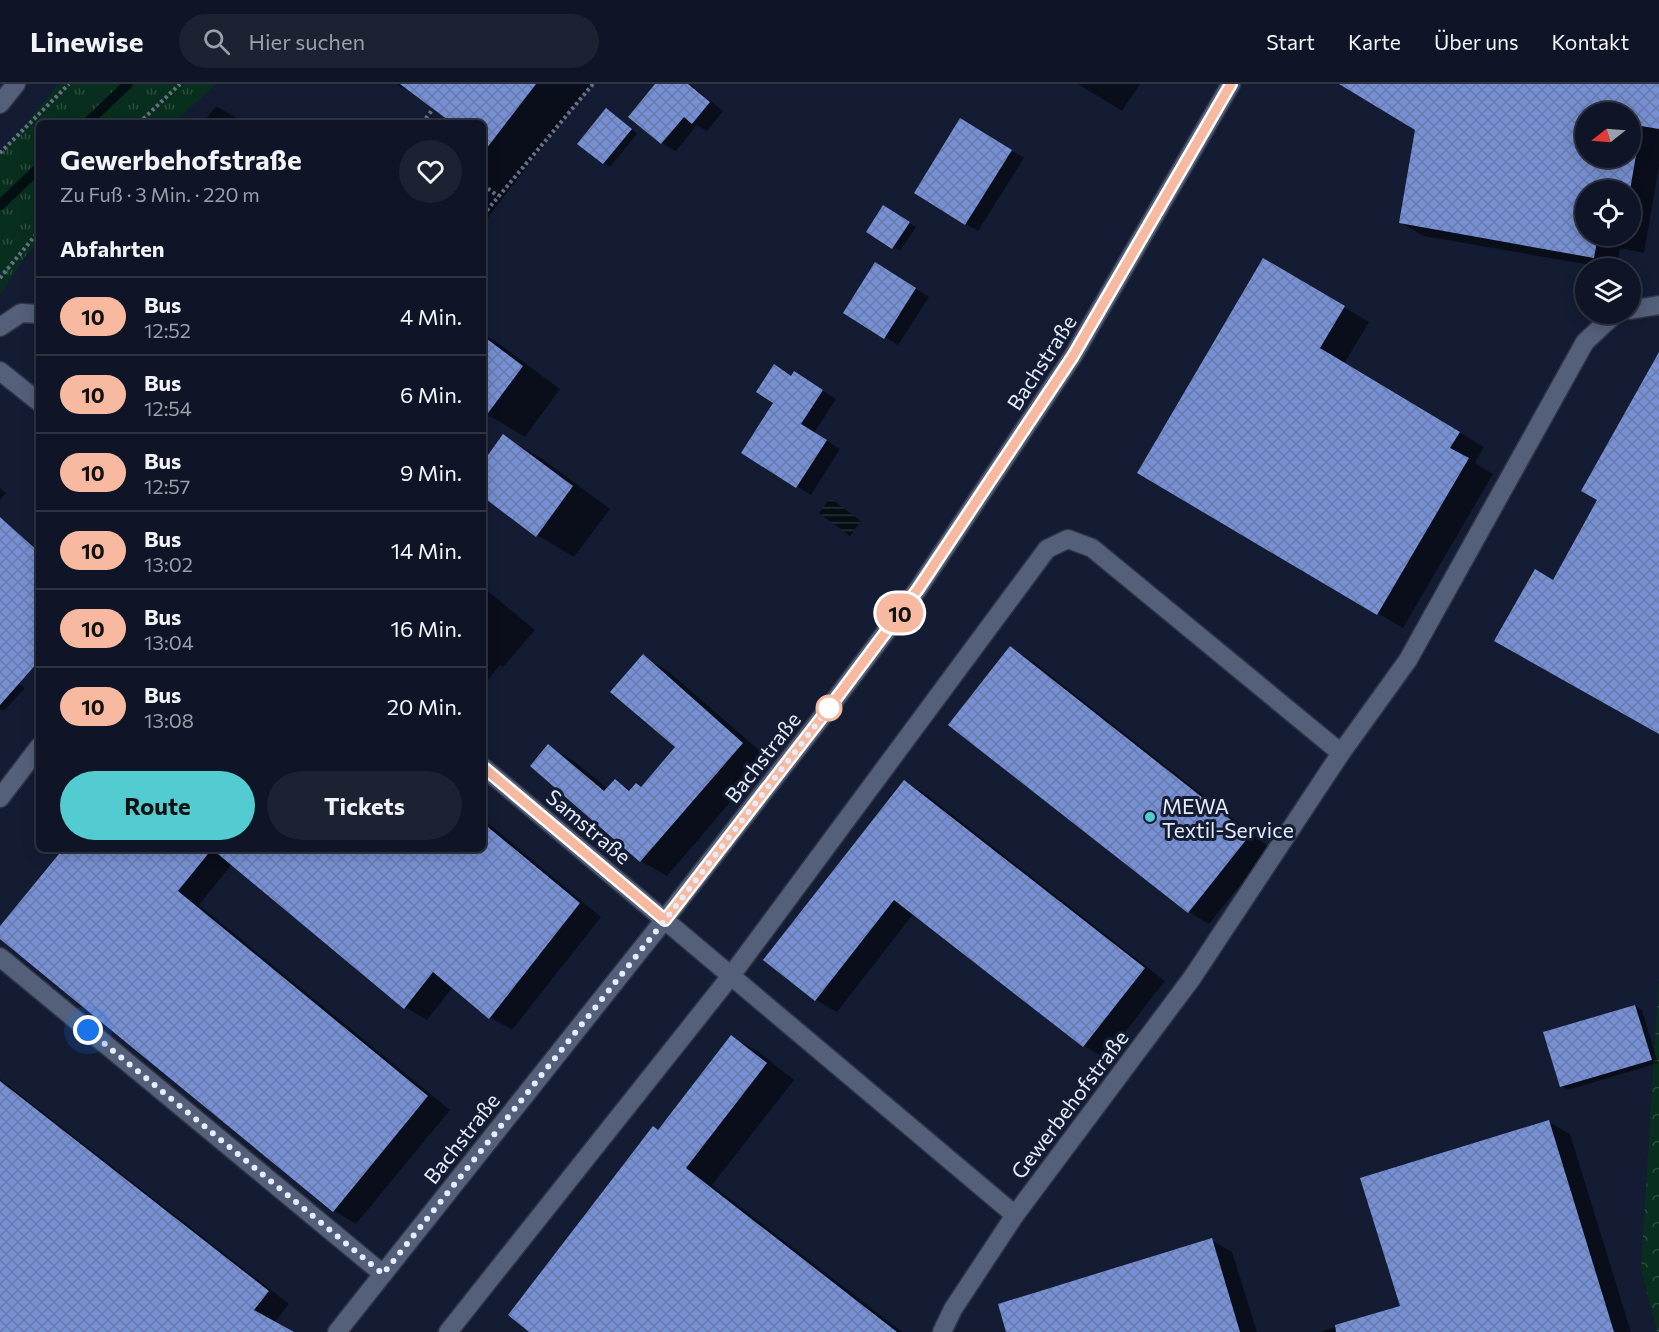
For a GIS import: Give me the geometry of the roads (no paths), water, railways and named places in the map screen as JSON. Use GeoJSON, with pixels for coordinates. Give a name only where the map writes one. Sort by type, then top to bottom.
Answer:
{"type":"FeatureCollection","features":[{"type":"Feature","properties":{"kind":"street"},"geometry":{"type":"LineString","coordinates":[[0,104],[16,84]]}},
{"type":"Feature","properties":{"kind":"street","name":"Bachstraße"},"geometry":{"type":"LineString","coordinates":[[338,1332],[665,920],[918,589],[1073,356],[1231,84]]}},
{"type":"Feature","properties":{"kind":"street"},"geometry":{"type":"LineString","coordinates":[[1641,308],[1659,305]]}},
{"type":"Feature","properties":{"kind":"street"},"geometry":{"type":"LineString","coordinates":[[0,327],[21,313],[36,314]]}},
{"type":"Feature","properties":{"kind":"street","name":"Gewerbehofstraße"},"geometry":{"type":"LineString","coordinates":[[942,1332],[953,1308],[1015,1215],[1192,978],[1341,753],[1408,660],[1585,342],[1604,324]]}},
{"type":"Feature","properties":{"kind":"street"},"geometry":{"type":"LineString","coordinates":[[0,371],[36,400]]}},
{"type":"Feature","properties":{"kind":"street"},"geometry":{"type":"LineString","coordinates":[[448,1332],[730,977],[1047,549],[1068,539],[1092,548],[1341,753]]}},
{"type":"Feature","properties":{"kind":"street"},"geometry":{"type":"LineString","coordinates":[[0,798],[36,751]]}},
{"type":"Feature","properties":{"kind":"street","name":"Samstraße"},"geometry":{"type":"LineString","coordinates":[[486,770],[665,920]]}},
{"type":"Feature","properties":{"kind":"street","name":"Gewerbehofstraße"},"geometry":{"type":"LineString","coordinates":[[665,920],[1015,1215]]}},
{"type":"Feature","properties":{"kind":"street"},"geometry":{"type":"LineString","coordinates":[[0,957],[383,1274]]}},
{"type":"Feature","properties":{"kind":"waterway"},"geometry":{"type":"LineString","coordinates":[[90,120],[128,84]]}},
{"type":"Feature","properties":{"kind":"waterway"},"geometry":{"type":"LineString","coordinates":[[0,205],[36,171]]}},
{"type":"Feature","properties":{"kind":"place","name":"MEWA Textil-Service"},"geometry":{"type":"Point","coordinates":[1150,817]}}]}
